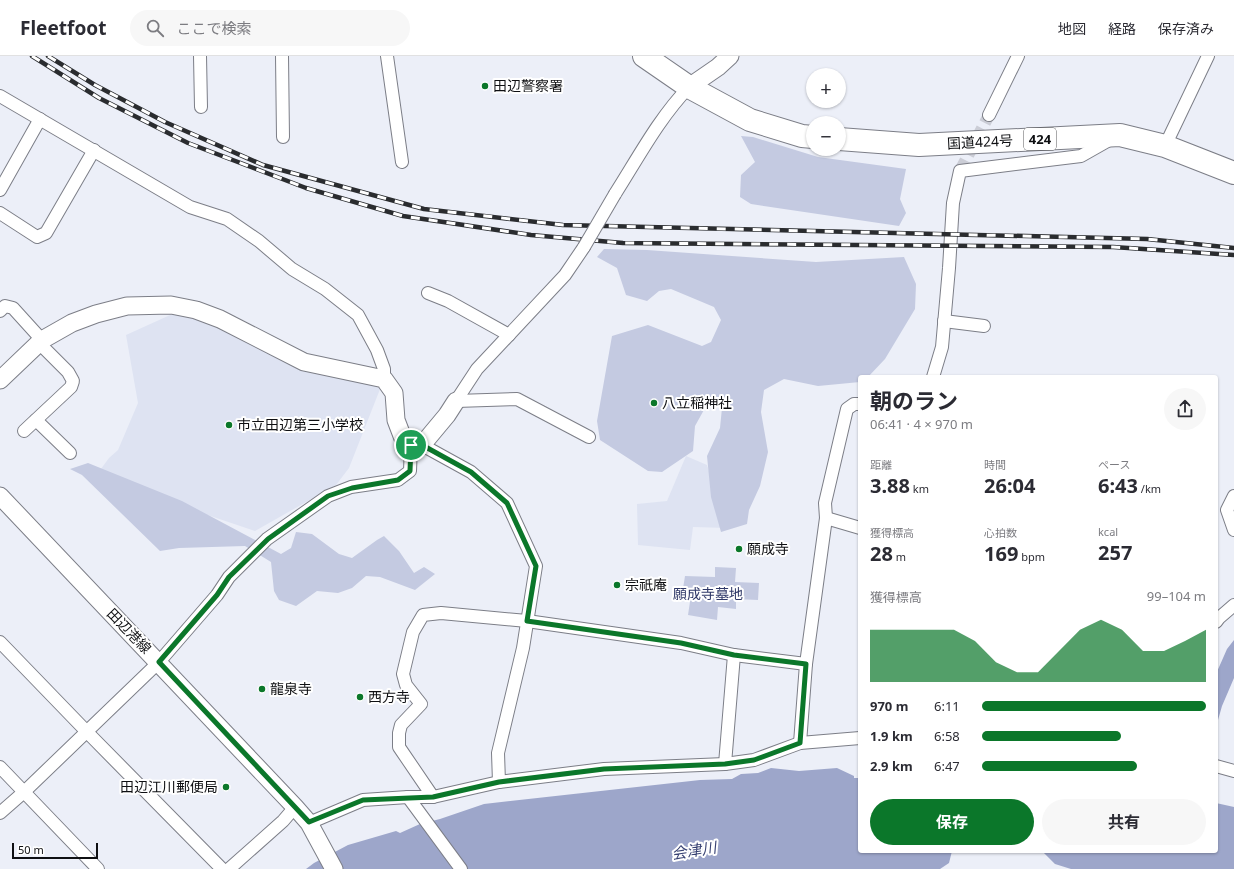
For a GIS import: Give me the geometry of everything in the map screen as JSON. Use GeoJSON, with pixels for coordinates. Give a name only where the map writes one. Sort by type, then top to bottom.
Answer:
{"type":"FeatureCollection","features":[{"type":"Feature","properties":{"kind":"highway"},"geometry":{"type":"LineString","coordinates":[[644,56],[688,87],[750,120],[806,136]]}},
{"type":"Feature","properties":{"kind":"highway","name":"国道424号"},"geometry":{"type":"LineString","coordinates":[[846,140],[919,145],[1120,134],[1166,146],[1234,173]]}},
{"type":"Feature","properties":{"kind":"street"},"geometry":{"type":"LineString","coordinates":[[200,56],[201,107]]}},
{"type":"Feature","properties":{"kind":"street"},"geometry":{"type":"LineString","coordinates":[[282,56],[282,137]]}},
{"type":"Feature","properties":{"kind":"street"},"geometry":{"type":"LineString","coordinates":[[387,56],[402,162]]}},
{"type":"Feature","properties":{"kind":"street"},"geometry":{"type":"LineString","coordinates":[[0,813],[24,792],[159,662],[217,595],[229,577],[268,539],[328,496],[352,488],[398,480],[410,471],[417,445],[456,401],[477,369],[565,275],[676,100],[688,87],[718,67],[730,56]]}},
{"type":"Feature","properties":{"kind":"street"},"geometry":{"type":"LineString","coordinates":[[989,115],[1018,56]]}},
{"type":"Feature","properties":{"kind":"street"},"geometry":{"type":"LineString","coordinates":[[1166,146],[1208,56]]}},
{"type":"Feature","properties":{"kind":"street"},"geometry":{"type":"LineString","coordinates":[[0,96],[190,207],[226,219],[259,242],[292,269],[325,290],[358,315],[377,350],[384,369],[384,379],[394,393],[396,420],[404,441],[417,445],[471,472],[507,503],[536,566],[523,648],[498,753],[499,782]]}},
{"type":"Feature","properties":{"kind":"street"},"geometry":{"type":"LineString","coordinates":[[0,190],[40,119]]}},
{"type":"Feature","properties":{"kind":"street"},"geometry":{"type":"LineString","coordinates":[[934,375],[942,347],[953,203],[960,171],[1081,156],[1120,134]]}},
{"type":"Feature","properties":{"kind":"street"},"geometry":{"type":"LineString","coordinates":[[0,213],[37,237],[46,233],[94,150]]}},
{"type":"Feature","properties":{"kind":"street"},"geometry":{"type":"LineString","coordinates":[[428,293],[448,302],[509,335]]}},
{"type":"Feature","properties":{"kind":"street"},"geometry":{"type":"LineString","coordinates":[[0,380],[41,342],[72,323],[96,314],[127,306],[171,305],[196,310],[220,319],[304,362],[384,379]]}},
{"type":"Feature","properties":{"kind":"street"},"geometry":{"type":"LineString","coordinates":[[0,311],[6,306],[13,308],[68,372],[73,381],[71,387],[24,431]]}},
{"type":"Feature","properties":{"kind":"street"},"geometry":{"type":"LineString","coordinates":[[944,321],[984,326]]}},
{"type":"Feature","properties":{"kind":"street"},"geometry":{"type":"LineString","coordinates":[[456,401],[517,399],[590,437]]}},
{"type":"Feature","properties":{"kind":"street"},"geometry":{"type":"LineString","coordinates":[[800,743],[806,664],[826,518],[825,503],[847,409],[854,404],[858,404]]}},
{"type":"Feature","properties":{"kind":"street"},"geometry":{"type":"LineString","coordinates":[[36,420],[70,454]]}},
{"type":"Feature","properties":{"kind":"street","name":"田辺港線"},"geometry":{"type":"LineString","coordinates":[[0,496],[159,662],[309,822],[334,869]]}},
{"type":"Feature","properties":{"kind":"street"},"geometry":{"type":"LineString","coordinates":[[1234,496],[1228,510],[1234,530]]}},
{"type":"Feature","properties":{"kind":"street"},"geometry":{"type":"LineString","coordinates":[[826,518],[858,527]]}},
{"type":"Feature","properties":{"kind":"street"},"geometry":{"type":"LineString","coordinates":[[1218,619],[1234,605]]}},
{"type":"Feature","properties":{"kind":"street"},"geometry":{"type":"LineString","coordinates":[[433,797],[399,747],[398,733],[401,725],[421,704],[406,685],[403,674],[413,632],[423,615],[441,613],[527,621],[681,643],[734,655],[806,664]]}},
{"type":"Feature","properties":{"kind":"street"},"geometry":{"type":"LineString","coordinates":[[0,642],[222,869]]}},
{"type":"Feature","properties":{"kind":"street"},"geometry":{"type":"LineString","coordinates":[[725,764],[734,655]]}},
{"type":"Feature","properties":{"kind":"street"},"geometry":{"type":"LineString","coordinates":[[309,822],[363,800],[433,797],[499,782],[604,769],[725,764],[754,760],[800,743],[858,738]]}},
{"type":"Feature","properties":{"kind":"street"},"geometry":{"type":"LineString","coordinates":[[1218,766],[1234,771]]}},
{"type":"Feature","properties":{"kind":"street"},"geometry":{"type":"LineString","coordinates":[[0,767],[98,869]]}},
{"type":"Feature","properties":{"kind":"street"},"geometry":{"type":"LineString","coordinates":[[408,797],[461,869]]}},
{"type":"Feature","properties":{"kind":"street"},"geometry":{"type":"LineString","coordinates":[[229,869],[283,822],[295,807]]}},
{"type":"Feature","properties":{"kind":"shaded area"},"geometry":{"type":"Polygon","coordinates":[[[179,311],[384,379],[349,468],[336,485],[255,531],[95,477],[109,458],[118,450],[138,403],[126,335],[179,311]]]}},
{"type":"Feature","properties":{"kind":"shaded area"},"geometry":{"type":"Polygon","coordinates":[[[686,456],[707,465],[727,528],[693,527],[690,550],[638,545],[637,504],[667,501],[686,456]]]}},
{"type":"Feature","properties":{"kind":"green space"},"geometry":{"type":"Polygon","coordinates":[[[741,136],[753,137],[806,153],[806,156],[906,169],[900,199],[906,213],[899,226],[751,204],[740,197],[741,175],[755,162],[741,136]]]}},
{"type":"Feature","properties":{"kind":"green space"},"geometry":{"type":"Polygon","coordinates":[[[604,249],[647,250],[816,262],[904,257],[916,284],[915,309],[885,359],[870,375],[858,375],[858,382],[818,386],[784,379],[764,390],[761,412],[768,452],[760,486],[749,510],[747,524],[721,532],[711,497],[707,456],[720,428],[722,408],[710,399],[695,426],[693,451],[662,472],[648,471],[600,440],[597,421],[612,336],[648,325],[702,346],[711,342],[721,320],[714,307],[671,289],[659,291],[647,301],[626,295],[617,268],[597,257],[604,249]]]}},
{"type":"Feature","properties":{"kind":"green space"},"geometry":{"type":"Polygon","coordinates":[[[88,463],[182,501],[281,554],[291,548],[296,532],[312,534],[339,554],[352,558],[384,536],[399,551],[414,573],[424,567],[435,574],[415,590],[380,577],[366,576],[352,588],[338,593],[317,591],[296,606],[279,600],[274,591],[271,562],[245,546],[179,548],[160,551],[82,475],[70,469],[88,463]]]}},
{"type":"Feature","properties":{"kind":"green space","name":"願成寺墓地"},"geometry":{"type":"Polygon","coordinates":[[[715,567],[736,568],[735,582],[759,583],[758,600],[736,599],[736,609],[718,607],[717,620],[688,615],[691,595],[682,595],[685,576],[715,577],[715,567]]]}},
{"type":"Feature","properties":{"kind":"water"},"geometry":{"type":"Polygon","coordinates":[[[1234,640],[1234,678],[1222,706],[1218,720],[1218,669],[1227,649],[1234,640]]]}},
{"type":"Feature","properties":{"kind":"water","name":"会津川"},"geometry":{"type":"Polygon","coordinates":[[[771,768],[799,771],[837,768],[854,776],[854,778],[858,778],[858,853],[952,853],[949,863],[940,869],[306,869],[314,863],[348,845],[396,831],[400,833],[420,824],[484,804],[700,780],[732,779],[741,774],[758,773],[771,768]]]}},
{"type":"Feature","properties":{"kind":"water"},"geometry":{"type":"Polygon","coordinates":[[[1218,803],[1234,807],[1234,869],[1071,869],[1055,864],[1044,853],[1218,853],[1218,803]]]}},
{"type":"Feature","properties":{"kind":"tunnel"},"geometry":{"type":"LineString","coordinates":[[960,171],[989,115]]}},
{"type":"Feature","properties":{"kind":"railway"},"geometry":{"type":"LineString","coordinates":[[32,56],[99,98],[188,143],[306,188],[403,216],[531,235],[623,243],[1113,247],[1234,255]]}},
{"type":"Feature","properties":{"kind":"railway"},"geometry":{"type":"LineString","coordinates":[[48,56],[95,85],[165,122],[263,165],[424,209],[563,225],[1147,239],[1234,248]]}},
{"type":"Feature","properties":{"kind":"place","name":"田辺警察署"},"geometry":{"type":"Point","coordinates":[485,86]}},
{"type":"Feature","properties":{"kind":"place","name":"八立稲神社"},"geometry":{"type":"Point","coordinates":[654,403]}},
{"type":"Feature","properties":{"kind":"place","name":"市立田辺第三小学校"},"geometry":{"type":"Point","coordinates":[229,425]}},
{"type":"Feature","properties":{"kind":"place","name":"願成寺"},"geometry":{"type":"Point","coordinates":[739,549]}},
{"type":"Feature","properties":{"kind":"place","name":"宗祇庵"},"geometry":{"type":"Point","coordinates":[617,585]}},
{"type":"Feature","properties":{"kind":"place","name":"龍泉寺"},"geometry":{"type":"Point","coordinates":[262,689]}},
{"type":"Feature","properties":{"kind":"place","name":"西方寺"},"geometry":{"type":"Point","coordinates":[360,697]}},
{"type":"Feature","properties":{"kind":"place","name":"田辺江川郵便局"},"geometry":{"type":"Point","coordinates":[226,787]}},
{"type":"Feature","properties":{"kind":"route"},"geometry":{"type":"LineString","coordinates":[[411,445],[422,445],[471,472],[507,503],[536,566],[527,621],[681,643],[734,655],[806,664],[800,743],[754,760],[725,764],[604,769],[499,782],[433,797],[363,800],[309,822],[159,662],[217,595],[229,577],[268,539],[328,496],[352,488],[398,480],[410,471],[411,445]]}}]}
